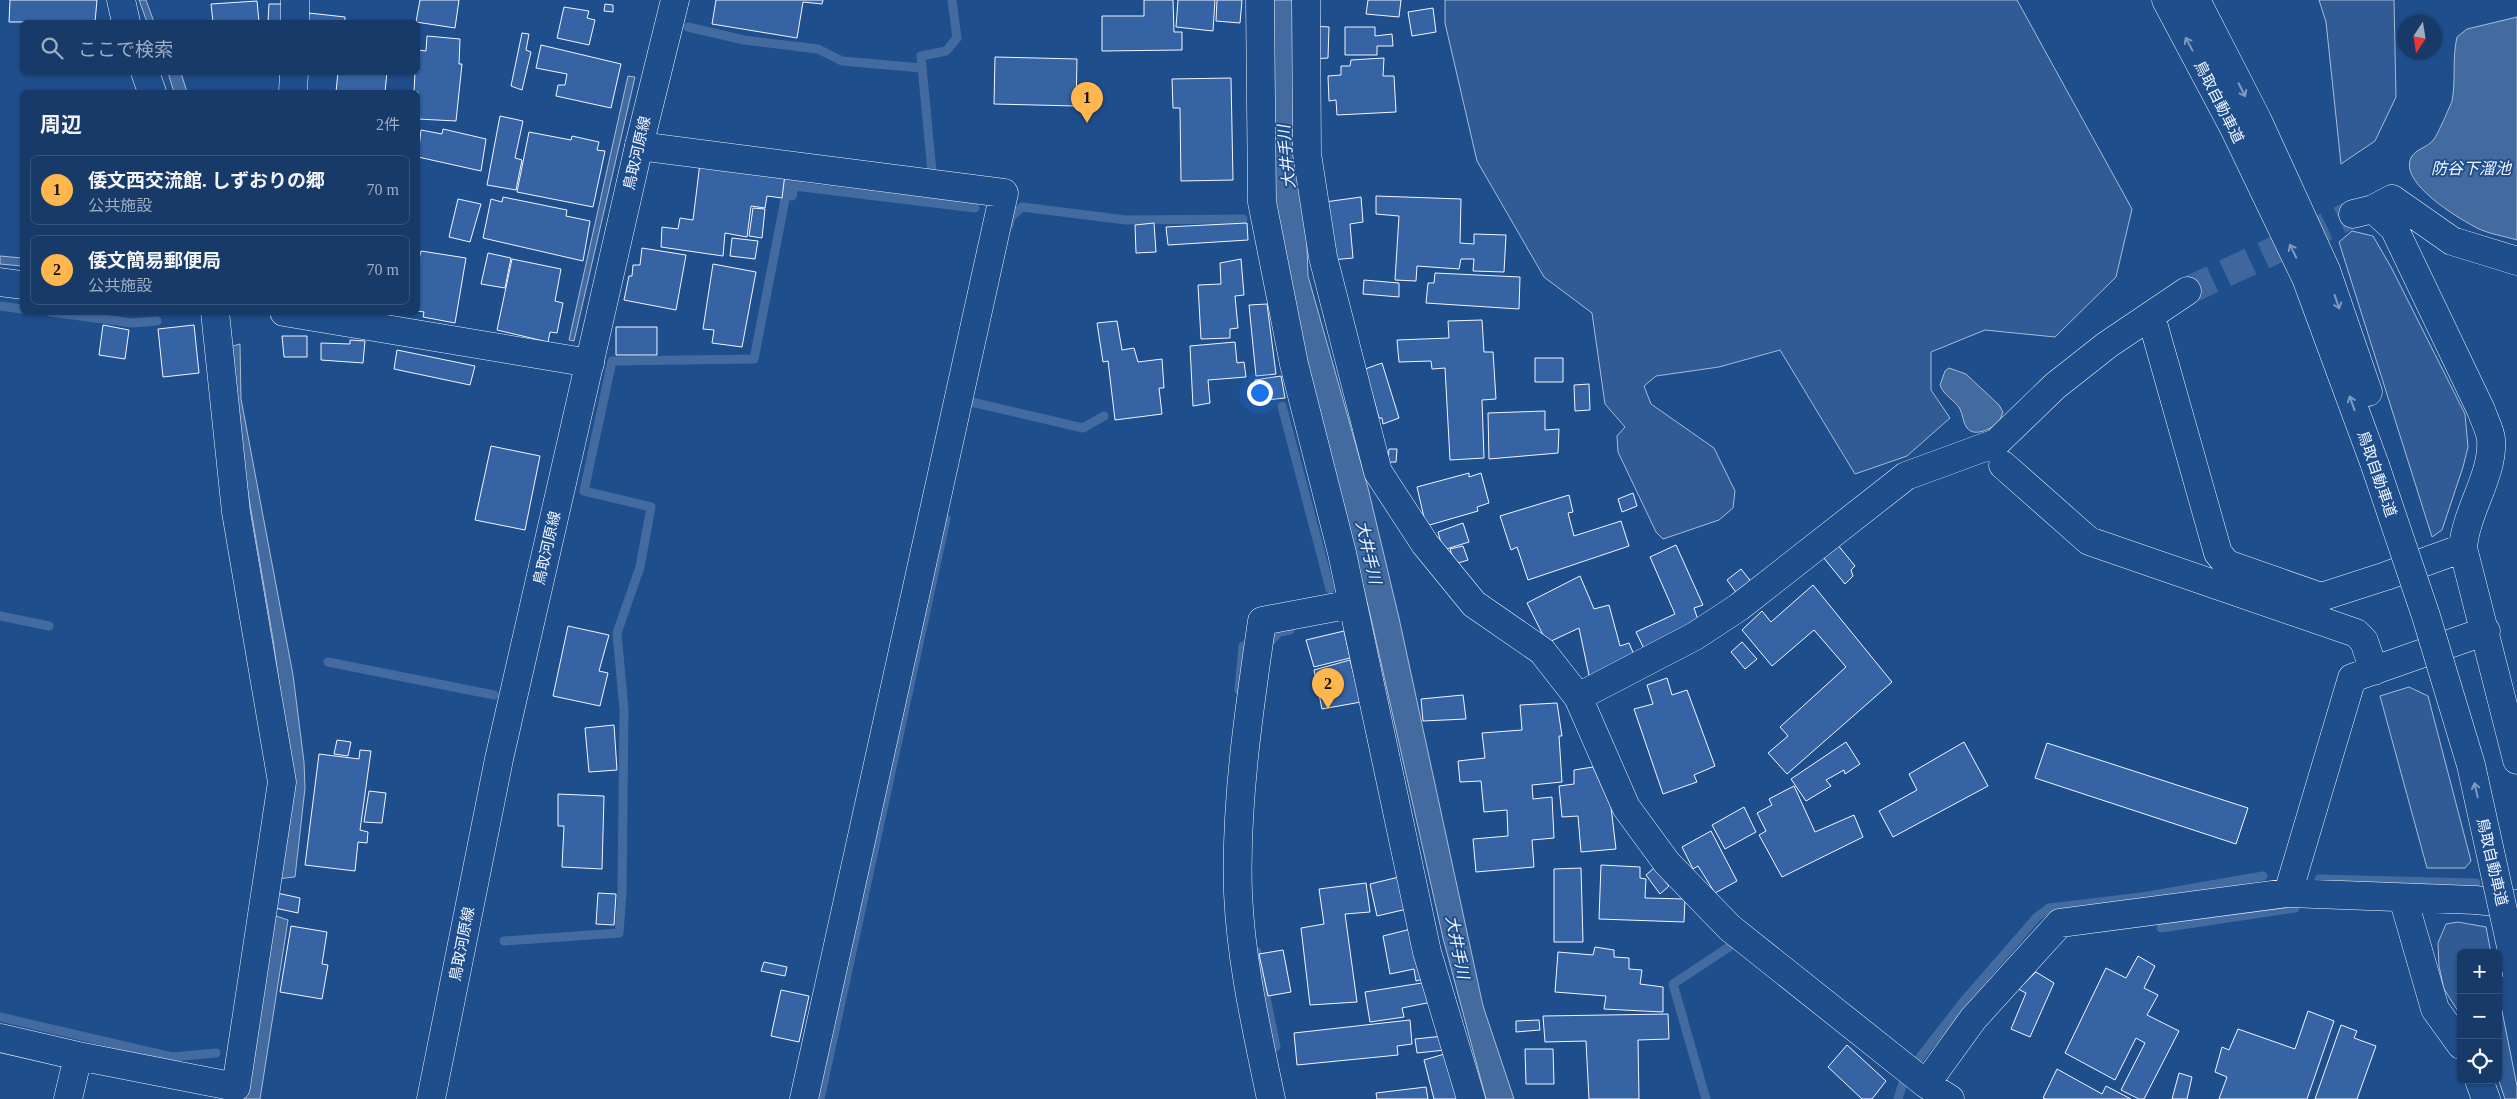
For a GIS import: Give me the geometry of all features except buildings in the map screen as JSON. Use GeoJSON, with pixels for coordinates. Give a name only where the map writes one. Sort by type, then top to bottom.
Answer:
{"type":"FeatureCollection","features":[{"type":"Feature","properties":{"kind":"main road"},"geometry":{"type":"LineString","coordinates":[[121,0],[126,20]]}},
{"type":"Feature","properties":{"kind":"main road"},"geometry":{"type":"LineString","coordinates":[[295,0],[295,20]]}},
{"type":"Feature","properties":{"kind":"main road","name":"鳥取河原線"},"geometry":{"type":"LineString","coordinates":[[431,1099],[499,759],[639,146],[675,0]]}},
{"type":"Feature","properties":{"kind":"main road"},"geometry":{"type":"LineString","coordinates":[[1260,0],[1262,202],[1294,364],[1342,553],[1427,952],[1471,1099]]}},
{"type":"Feature","properties":{"kind":"main road"},"geometry":{"type":"LineString","coordinates":[[1306,0],[1309,163],[1323,257],[1378,472],[1425,544],[1474,604],[1542,651],[1578,697],[1626,807],[1666,863],[1730,928],[1926,1084],[1950,1099]]}},
{"type":"Feature","properties":{"kind":"main road","name":"鳥取自動車道"},"geometry":{"type":"LineString","coordinates":[[2166,0],[2234,128],[2306,278],[2442,610],[2488,760],[2517,891]]}},
{"type":"Feature","properties":{"kind":"main road","name":"鳥取自動車道"},"geometry":{"type":"LineString","coordinates":[[2196,0],[2257,119],[2326,270],[2471,765],[2517,974]]}},
{"type":"Feature","properties":{"kind":"main road"},"geometry":{"type":"LineString","coordinates":[[146,75],[151,90]]}},
{"type":"Feature","properties":{"kind":"main road"},"geometry":{"type":"LineString","coordinates":[[293,90],[294,75]]}},
{"type":"Feature","properties":{"kind":"main road"},"geometry":{"type":"LineString","coordinates":[[639,146],[1004,193],[804,1099]]}},
{"type":"Feature","properties":{"kind":"main road"},"geometry":{"type":"LineString","coordinates":[[2517,261],[2452,241],[2392,199],[2363,212],[2394,228],[2481,410],[2491,438],[2490,464],[2464,529],[2463,548],[2486,631],[2517,760]]}},
{"type":"Feature","properties":{"kind":"main road"},"geometry":{"type":"LineString","coordinates":[[0,282],[20,285]]}},
{"type":"Feature","properties":{"kind":"main road"},"geometry":{"type":"LineString","coordinates":[[1578,697],[1695,636],[1732,612],[1906,476],[1996,443],[2055,386],[2108,345],[2187,291]]}},
{"type":"Feature","properties":{"kind":"main road"},"geometry":{"type":"LineString","coordinates":[[0,1038],[78,1056],[236,1087],[282,782],[236,512],[217,352],[215,315]]}},
{"type":"Feature","properties":{"kind":"main road"},"geometry":{"type":"LineString","coordinates":[[304,315],[590,363]]}},
{"type":"Feature","properties":{"kind":"main road"},"geometry":{"type":"LineString","coordinates":[[2150,316],[2218,553],[2227,564],[2321,597],[2463,548]]}},
{"type":"Feature","properties":{"kind":"main road"},"geometry":{"type":"LineString","coordinates":[[2003,465],[2089,541],[2356,633],[2364,641],[2374,671]]}},
{"type":"Feature","properties":{"kind":"main road"},"geometry":{"type":"LineString","coordinates":[[1271,1099],[1248,988],[1238,894],[1240,832],[1250,704],[1262,621],[1352,604]]}},
{"type":"Feature","properties":{"kind":"main road"},"geometry":{"type":"LineString","coordinates":[[2288,892],[2352,678],[2486,631]]}},
{"type":"Feature","properties":{"kind":"main road"},"geometry":{"type":"LineString","coordinates":[[1926,1084],[1973,1019],[2060,923],[2288,892],[2517,904]]}},
{"type":"Feature","properties":{"kind":"main road"},"geometry":{"type":"LineString","coordinates":[[2403,898],[2435,1009],[2457,1039]]}},
{"type":"Feature","properties":{"kind":"main road"},"geometry":{"type":"LineString","coordinates":[[68,1099],[78,1056]]}},
{"type":"Feature","properties":{"kind":"main road"},"geometry":{"type":"LineString","coordinates":[[2480,1084],[2486,1099]]}},
{"type":"Feature","properties":{"kind":"shaded area"},"geometry":{"type":"Polygon","coordinates":[[[1445,0],[2017,0],[2132,209],[2116,277],[2055,337],[1985,330],[1931,352],[1931,390],[1950,418],[1907,456],[1855,474],[1780,350],[1719,367],[1656,376],[1644,386],[1651,404],[1714,448],[1735,491],[1733,508],[1719,520],[1663,539],[1656,532],[1618,452],[1617,436],[1625,427],[1605,404],[1592,313],[1544,277],[1477,161],[1445,23],[1445,0]]]}},
{"type":"Feature","properties":{"kind":"shaded area"},"geometry":{"type":"Polygon","coordinates":[[[2319,0],[2394,0],[2396,97],[2375,141],[2341,164],[2326,22],[2319,0]]]}},
{"type":"Feature","properties":{"kind":"shaded area"},"geometry":{"type":"Polygon","coordinates":[[[2352,231],[2373,236],[2391,267],[2465,414],[2468,447],[2463,467],[2442,530],[2432,537],[2339,242],[2352,231]]]}},
{"type":"Feature","properties":{"kind":"shaded area"},"geometry":{"type":"Polygon","coordinates":[[[2409,687],[2428,696],[2471,861],[2465,868],[2427,868],[2380,696],[2409,687]]]}},
{"type":"Feature","properties":{"kind":"shaded area"},"geometry":{"type":"Polygon","coordinates":[[[2458,922],[2486,927],[2490,949],[2457,949],[2457,1010],[2444,989],[2439,966],[2438,943],[2446,924],[2458,922]]]}},
{"type":"Feature","properties":{"kind":"shaded area"},"geometry":{"type":"Polygon","coordinates":[[[2502,1011],[2517,1086],[2517,1099],[2505,1099],[2500,1084],[2502,1084],[2502,1011]]]}},
{"type":"Feature","properties":{"kind":"water"},"geometry":{"type":"Polygon","coordinates":[[[139,0],[146,0],[153,20],[146,20],[139,0]]]}},
{"type":"Feature","properties":{"kind":"water","name":"大井手川"},"geometry":{"type":"Polygon","coordinates":[[[1266,0],[1298,0],[1308,276],[1368,488],[1399,618],[1483,1006],[1514,1099],[1486,1099],[1443,938],[1370,614],[1280,250],[1268,140],[1266,0]]]}},
{"type":"Feature","properties":{"kind":"water","name":"防谷下溜池"},"geometry":{"type":"Polygon","coordinates":[[[2517,17],[2517,240],[2482,230],[2445,208],[2432,199],[2422,188],[2414,178],[2410,168],[2413,155],[2436,137],[2452,101],[2457,37],[2467,29],[2517,17]]]}},
{"type":"Feature","properties":{"kind":"water"},"geometry":{"type":"Polygon","coordinates":[[[169,75],[182,75],[186,90],[173,90],[169,75]]]}},
{"type":"Feature","properties":{"kind":"water"},"geometry":{"type":"Polygon","coordinates":[[[628,76],[635,77],[574,341],[569,340],[628,76]]]}},
{"type":"Feature","properties":{"kind":"water"},"geometry":{"type":"Polygon","coordinates":[[[0,256],[20,258],[20,266],[0,264],[0,256]]]}},
{"type":"Feature","properties":{"kind":"water"},"geometry":{"type":"Polygon","coordinates":[[[240,344],[241,399],[293,675],[304,762],[305,788],[295,877],[277,879],[293,785],[273,639],[233,405],[229,347],[240,344]]]}},
{"type":"Feature","properties":{"kind":"water"},"geometry":{"type":"Polygon","coordinates":[[[1949,368],[1966,374],[1999,405],[2003,412],[1999,423],[1979,432],[1970,431],[1967,428],[1960,409],[1940,385],[1945,371],[1949,368]]]}},
{"type":"Feature","properties":{"kind":"water"},"geometry":{"type":"Polygon","coordinates":[[[273,915],[288,920],[260,1099],[243,1099],[273,915]]]}},
{"type":"Feature","properties":{"kind":"waterway"},"geometry":{"type":"LineString","coordinates":[[932,172],[921,56],[946,51],[957,38],[952,0]]}},
{"type":"Feature","properties":{"kind":"waterway"},"geometry":{"type":"LineString","coordinates":[[688,27],[744,40],[818,49],[842,61],[922,68]]}},
{"type":"Feature","properties":{"kind":"waterway"},"geometry":{"type":"LineString","coordinates":[[504,941],[619,933],[622,893],[624,710],[617,633],[640,567],[651,507],[584,491],[612,361],[754,359],[789,179],[799,180]]}},
{"type":"Feature","properties":{"kind":"waterway"},"geometry":{"type":"LineString","coordinates":[[792,196],[794,186],[975,208]]}},
{"type":"Feature","properties":{"kind":"waterway"},"geometry":{"type":"LineString","coordinates":[[1009,225],[1011,217],[1022,207],[1126,220],[1243,219]]}},
{"type":"Feature","properties":{"kind":"waterway"},"geometry":{"type":"LineString","coordinates":[[0,306],[20,309]]}},
{"type":"Feature","properties":{"kind":"waterway"},"geometry":{"type":"LineString","coordinates":[[73,315],[132,323],[157,321]]}},
{"type":"Feature","properties":{"kind":"waterway"},"geometry":{"type":"LineString","coordinates":[[971,402],[1083,428],[1104,416]]}},
{"type":"Feature","properties":{"kind":"waterway"},"geometry":{"type":"LineString","coordinates":[[1282,406],[1330,589]]}},
{"type":"Feature","properties":{"kind":"waterway"},"geometry":{"type":"LineString","coordinates":[[820,1099],[946,519]]}},
{"type":"Feature","properties":{"kind":"waterway"},"geometry":{"type":"LineString","coordinates":[[0,616],[49,626]]}},
{"type":"Feature","properties":{"kind":"waterway"},"geometry":{"type":"LineString","coordinates":[[1267,645],[1279,632],[1290,630]]}},
{"type":"Feature","properties":{"kind":"waterway"},"geometry":{"type":"LineString","coordinates":[[1239,690],[1243,646]]}},
{"type":"Feature","properties":{"kind":"waterway"},"geometry":{"type":"LineString","coordinates":[[328,662],[494,695]]}},
{"type":"Feature","properties":{"kind":"waterway"},"geometry":{"type":"LineString","coordinates":[[1918,1060],[1963,1002],[2037,917],[2049,908],[2142,897],[2263,876]]}},
{"type":"Feature","properties":{"kind":"waterway"},"geometry":{"type":"LineString","coordinates":[[2319,879],[2476,883]]}},
{"type":"Feature","properties":{"kind":"waterway"},"geometry":{"type":"LineString","coordinates":[[2161,928],[2295,908]]}},
{"type":"Feature","properties":{"kind":"waterway"},"geometry":{"type":"LineString","coordinates":[[1706,1099],[1673,984],[1729,947]]}},
{"type":"Feature","properties":{"kind":"waterway"},"geometry":{"type":"LineString","coordinates":[[1257,952],[1276,1047]]}},
{"type":"Feature","properties":{"kind":"waterway"},"geometry":{"type":"LineString","coordinates":[[0,1017],[172,1057],[216,1053]]}},
{"type":"Feature","properties":{"kind":"waterway"},"geometry":{"type":"LineString","coordinates":[[1898,1099],[1904,1080]]}},
{"type":"Feature","properties":{"kind":"tunnel"},"geometry":{"type":"LineString","coordinates":[[2187,291],[2353,214]]}},
{"type":"Feature","properties":{"kind":"place","name":"倭文西交流館. しずおりの郷"},"geometry":{"type":"Point","coordinates":[1087,123]}},
{"type":"Feature","properties":{"kind":"place","name":"倭文簡易郵便局"},"geometry":{"type":"Point","coordinates":[1328,709]}}]}
